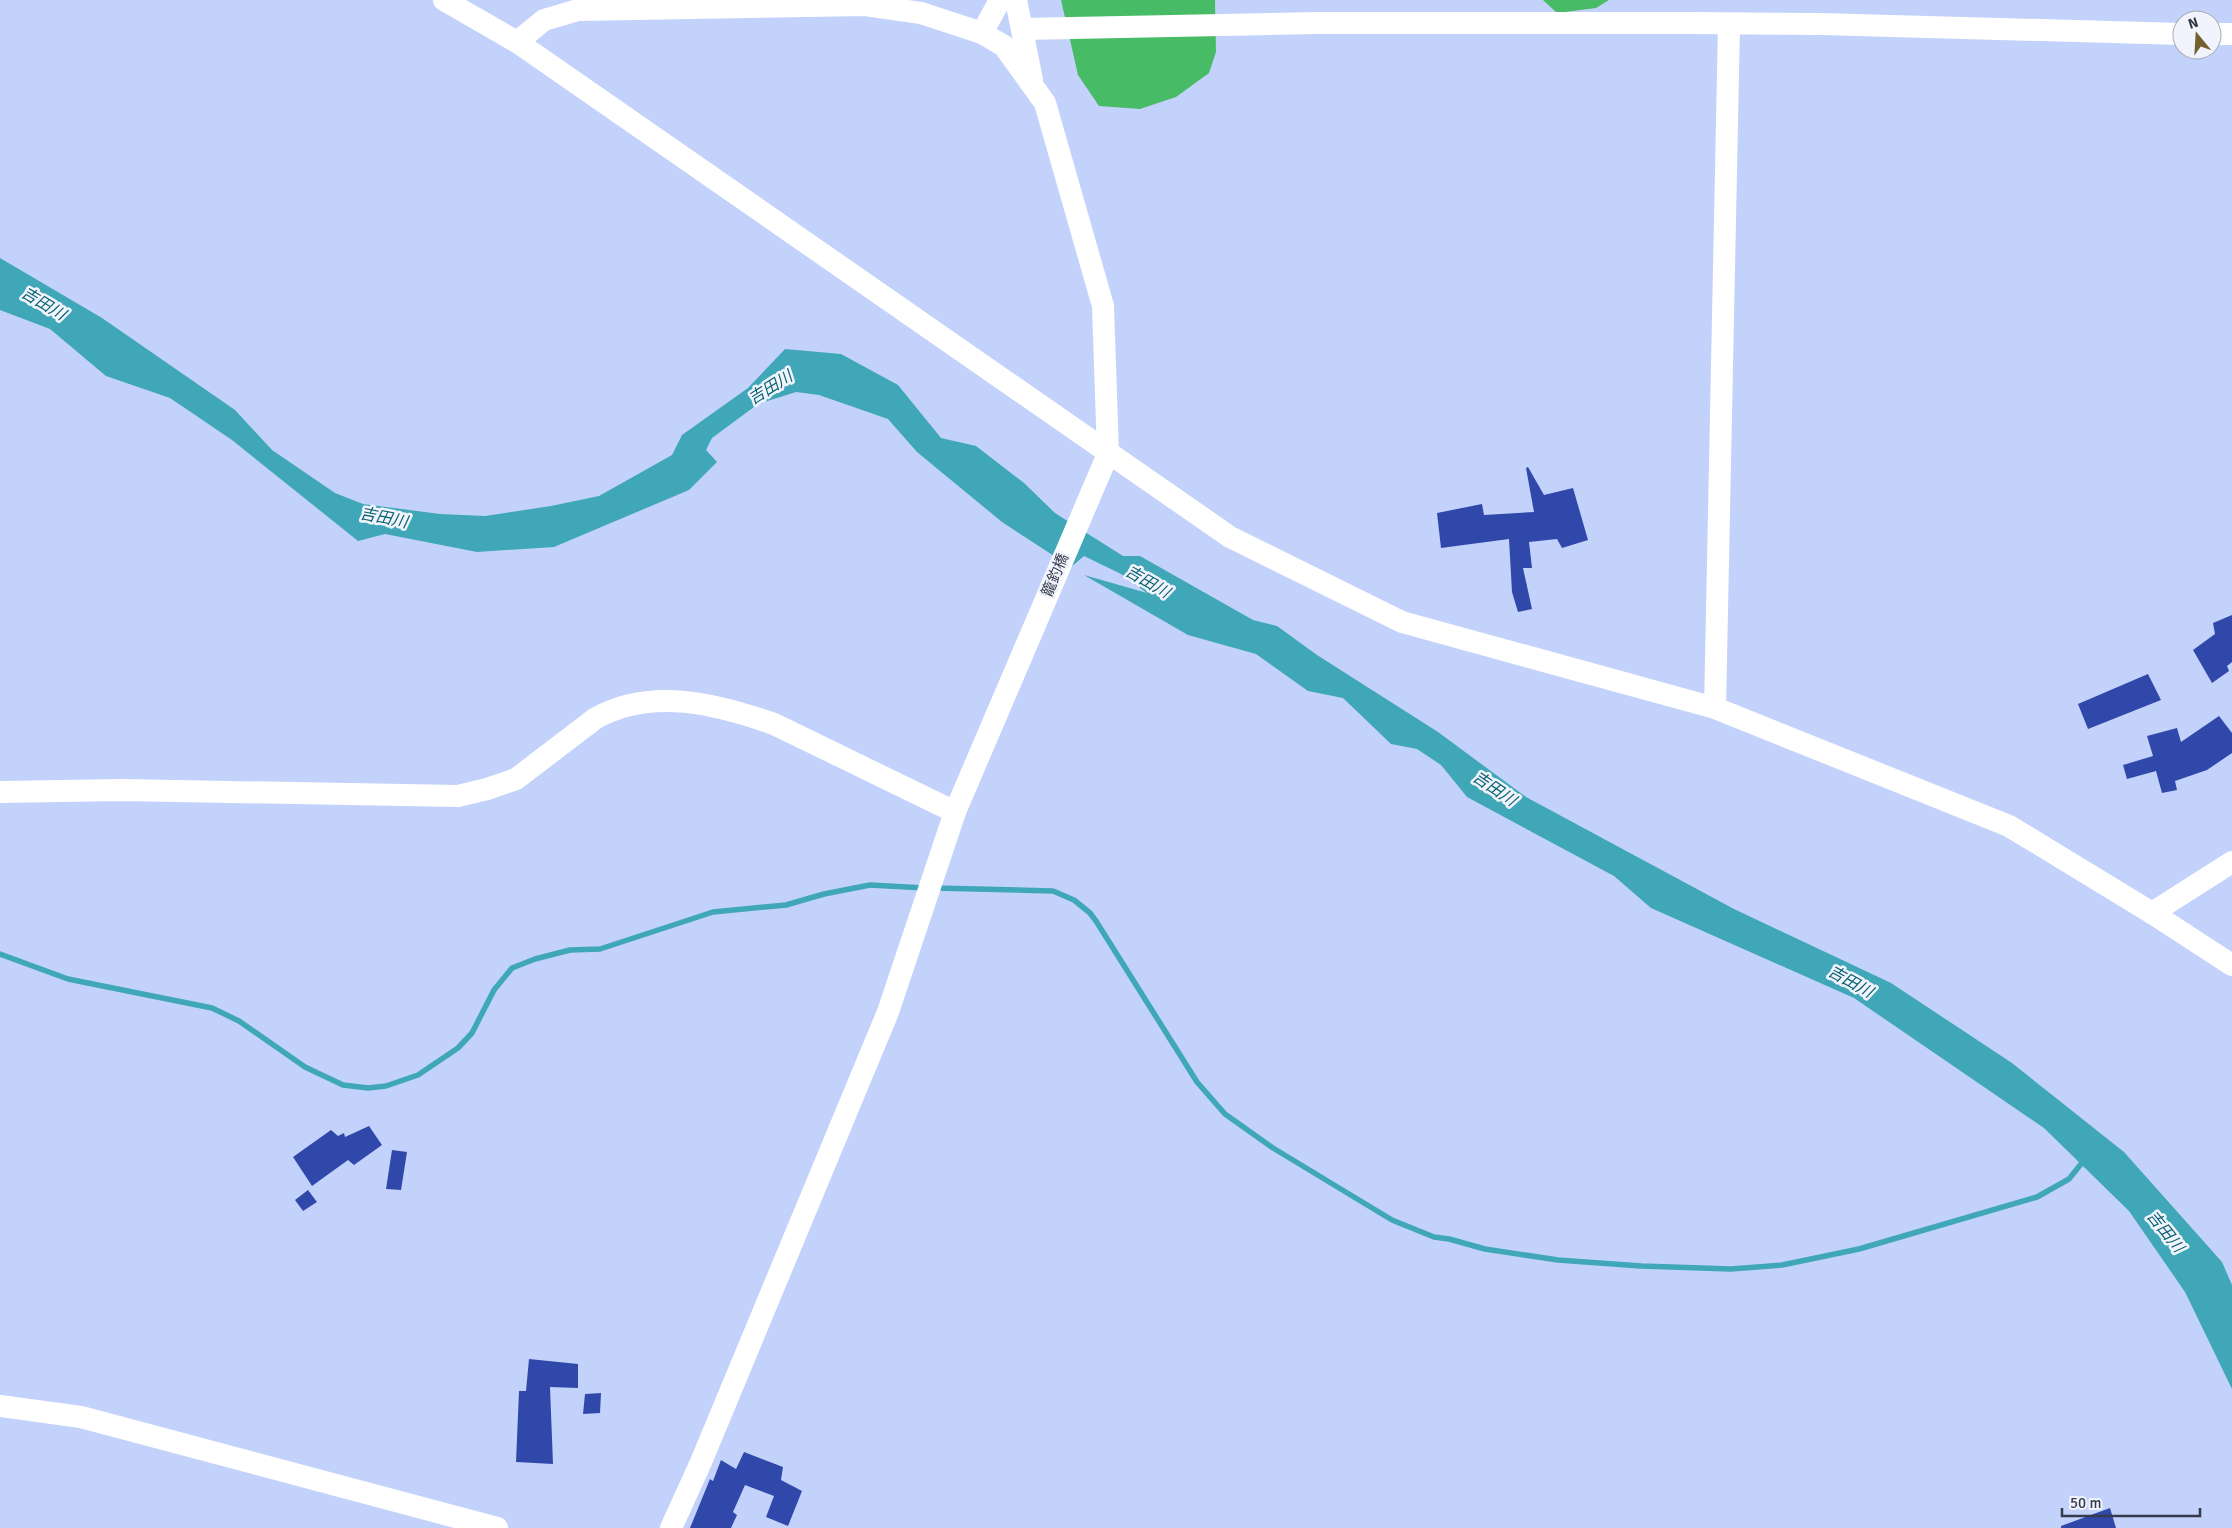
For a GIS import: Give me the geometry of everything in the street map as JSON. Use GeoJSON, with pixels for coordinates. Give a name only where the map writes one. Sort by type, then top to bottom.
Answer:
{"type":"FeatureCollection","features":[{"type":"Feature","properties":{"kind":"street"},"geometry":{"type":"LineString","coordinates":[[444,0],[517,42],[1230,538],[1402,622],[1715,708],[2009,826],[2152,913],[2232,966]]}},
{"type":"Feature","properties":{"kind":"street"},"geometry":{"type":"LineString","coordinates":[[982,33],[1000,0]]}},
{"type":"Feature","properties":{"kind":"street"},"geometry":{"type":"LineString","coordinates":[[1016,0],[1034,88]]}},
{"type":"Feature","properties":{"kind":"street"},"geometry":{"type":"LineString","coordinates":[[517,42],[544,20],[578,10],[866,4],[915,6],[921,13],[982,33],[1004,46],[1044,103],[1103,306],[1108,454]]}},
{"type":"Feature","properties":{"kind":"street"},"geometry":{"type":"LineString","coordinates":[[1022,29],[1317,23],[1821,24],[2172,34]]}},
{"type":"Feature","properties":{"kind":"street"},"geometry":{"type":"LineString","coordinates":[[1715,708],[1728,24]]}},
{"type":"Feature","properties":{"kind":"street","name":"籠釣橋"},"geometry":{"type":"LineString","coordinates":[[671,1528],[701,1462],[888,1012],[955,812],[1019,658],[1108,454]]}},
{"type":"Feature","properties":{"kind":"street"},"geometry":{"type":"LineString","coordinates":[[0,792],[122,790],[458,796],[487,789],[516,778],[596,718],[609,711],[638,702],[686,701],[744,713],[774,724],[955,812]]}},
{"type":"Feature","properties":{"kind":"street"},"geometry":{"type":"LineString","coordinates":[[2152,913],[2232,862]]}},
{"type":"Feature","properties":{"kind":"street"},"geometry":{"type":"LineString","coordinates":[[0,1406],[80,1417],[497,1528]]}},
{"type":"Feature","properties":{"kind":"green space"},"geometry":{"type":"Polygon","coordinates":[[[1061,0],[1215,0],[1216,52],[1209,73],[1176,97],[1140,109],[1099,106],[1078,75],[1061,0]]]}},
{"type":"Feature","properties":{"kind":"green space"},"geometry":{"type":"Polygon","coordinates":[[[1543,0],[1609,0],[1596,8],[1557,13],[1543,0]]]}},
{"type":"Feature","properties":{"kind":"water","name":"吉田川"},"geometry":{"type":"Polygon","coordinates":[[[0,258],[102,318],[235,410],[272,450],[335,493],[363,504],[440,514],[485,516],[551,506],[599,496],[672,455],[682,435],[748,388],[785,349],[841,354],[898,385],[941,438],[976,446],[1024,483],[1055,513],[1123,556],[1140,556],[1253,620],[1277,626],[1317,655],[1438,732],[1526,797],[1734,909],[1891,983],[2012,1063],[2124,1152],[2222,1262],[2232,1285],[2232,1389],[2185,1292],[2129,1211],[2044,1128],[1854,998],[1651,908],[1614,876],[1467,797],[1441,765],[1417,749],[1391,744],[1343,698],[1308,691],[1256,654],[1188,635],[1084,575],[1147,593],[1121,574],[1084,556],[1071,567],[1002,522],[917,452],[888,419],[819,395],[796,392],[758,404],[712,438],[706,450],[717,462],[689,490],[554,547],[477,552],[385,534],[358,541],[232,440],[170,398],[106,376],[50,329],[0,310],[0,258]]]}},
{"type":"Feature","properties":{"kind":"building"},"geometry":{"type":"Polygon","coordinates":[[[1528,467],[1544,495],[1573,488],[1588,540],[1562,548],[1557,539],[1529,542],[1532,568],[1523,568],[1532,609],[1518,612],[1512,592],[1509,539],[1441,548],[1437,513],[1482,504],[1484,515],[1534,512],[1526,468],[1528,467]]]}},
{"type":"Feature","properties":{"kind":"building"},"geometry":{"type":"Polygon","coordinates":[[[2232,615],[2232,662],[2227,666],[2229,671],[2212,683],[2193,650],[2215,634],[2213,623],[2232,615]]]}},
{"type":"Feature","properties":{"kind":"building"},"geometry":{"type":"Polygon","coordinates":[[[2148,674],[2161,700],[2088,729],[2078,704],[2148,674]]]}},
{"type":"Feature","properties":{"kind":"building"},"geometry":{"type":"Polygon","coordinates":[[[2219,716],[2232,733],[2232,753],[2207,770],[2175,781],[2177,790],[2162,793],[2156,771],[2127,779],[2123,765],[2153,756],[2147,736],[2177,728],[2181,742],[2219,716]]]}},
{"type":"Feature","properties":{"kind":"building"},"geometry":{"type":"Polygon","coordinates":[[[369,1126],[382,1145],[354,1165],[348,1160],[312,1186],[293,1157],[331,1130],[338,1136],[344,1133],[345,1137],[369,1126]]]}},
{"type":"Feature","properties":{"kind":"building"},"geometry":{"type":"Polygon","coordinates":[[[392,1150],[407,1152],[401,1190],[386,1189],[392,1150]]]}},
{"type":"Feature","properties":{"kind":"building"},"geometry":{"type":"Polygon","coordinates":[[[308,1190],[317,1202],[303,1211],[295,1200],[308,1190]]]}},
{"type":"Feature","properties":{"kind":"building"},"geometry":{"type":"Polygon","coordinates":[[[529,1359],[578,1364],[578,1388],[550,1387],[553,1464],[516,1462],[519,1391],[526,1391],[529,1359]]]}},
{"type":"Feature","properties":{"kind":"building"},"geometry":{"type":"Polygon","coordinates":[[[601,1393],[600,1413],[583,1414],[585,1394],[601,1393]]]}},
{"type":"Feature","properties":{"kind":"building"},"geometry":{"type":"Polygon","coordinates":[[[744,1452],[783,1467],[781,1480],[802,1491],[788,1526],[766,1517],[774,1496],[745,1485],[733,1512],[737,1515],[731,1528],[690,1528],[710,1479],[713,1481],[721,1460],[736,1469],[744,1452]]]}},
{"type":"Feature","properties":{"kind":"building"},"geometry":{"type":"Polygon","coordinates":[[[2110,1508],[2116,1528],[2061,1528],[2061,1526],[2110,1508]]]}},
{"type":"Feature","properties":{"kind":"waterway"},"geometry":{"type":"LineString","coordinates":[[0,954],[68,979],[212,1008],[239,1021],[305,1067],[343,1085],[368,1088],[386,1086],[418,1075],[458,1048],[472,1033],[494,990],[512,968],[535,959],[570,950],[600,949],[713,912],[786,905],[824,894],[870,885],[925,888]]}},
{"type":"Feature","properties":{"kind":"waterway"},"geometry":{"type":"LineString","coordinates":[[934,888],[1053,891],[1074,900],[1090,913],[1096,921],[1197,1082],[1225,1114],[1273,1148],[1392,1220],[1434,1237],[1485,1249],[1558,1260],[1641,1266],[1731,1269],[1782,1265],[1859,1249],[2037,1197],[2069,1179],[2085,1159]]}}]}
